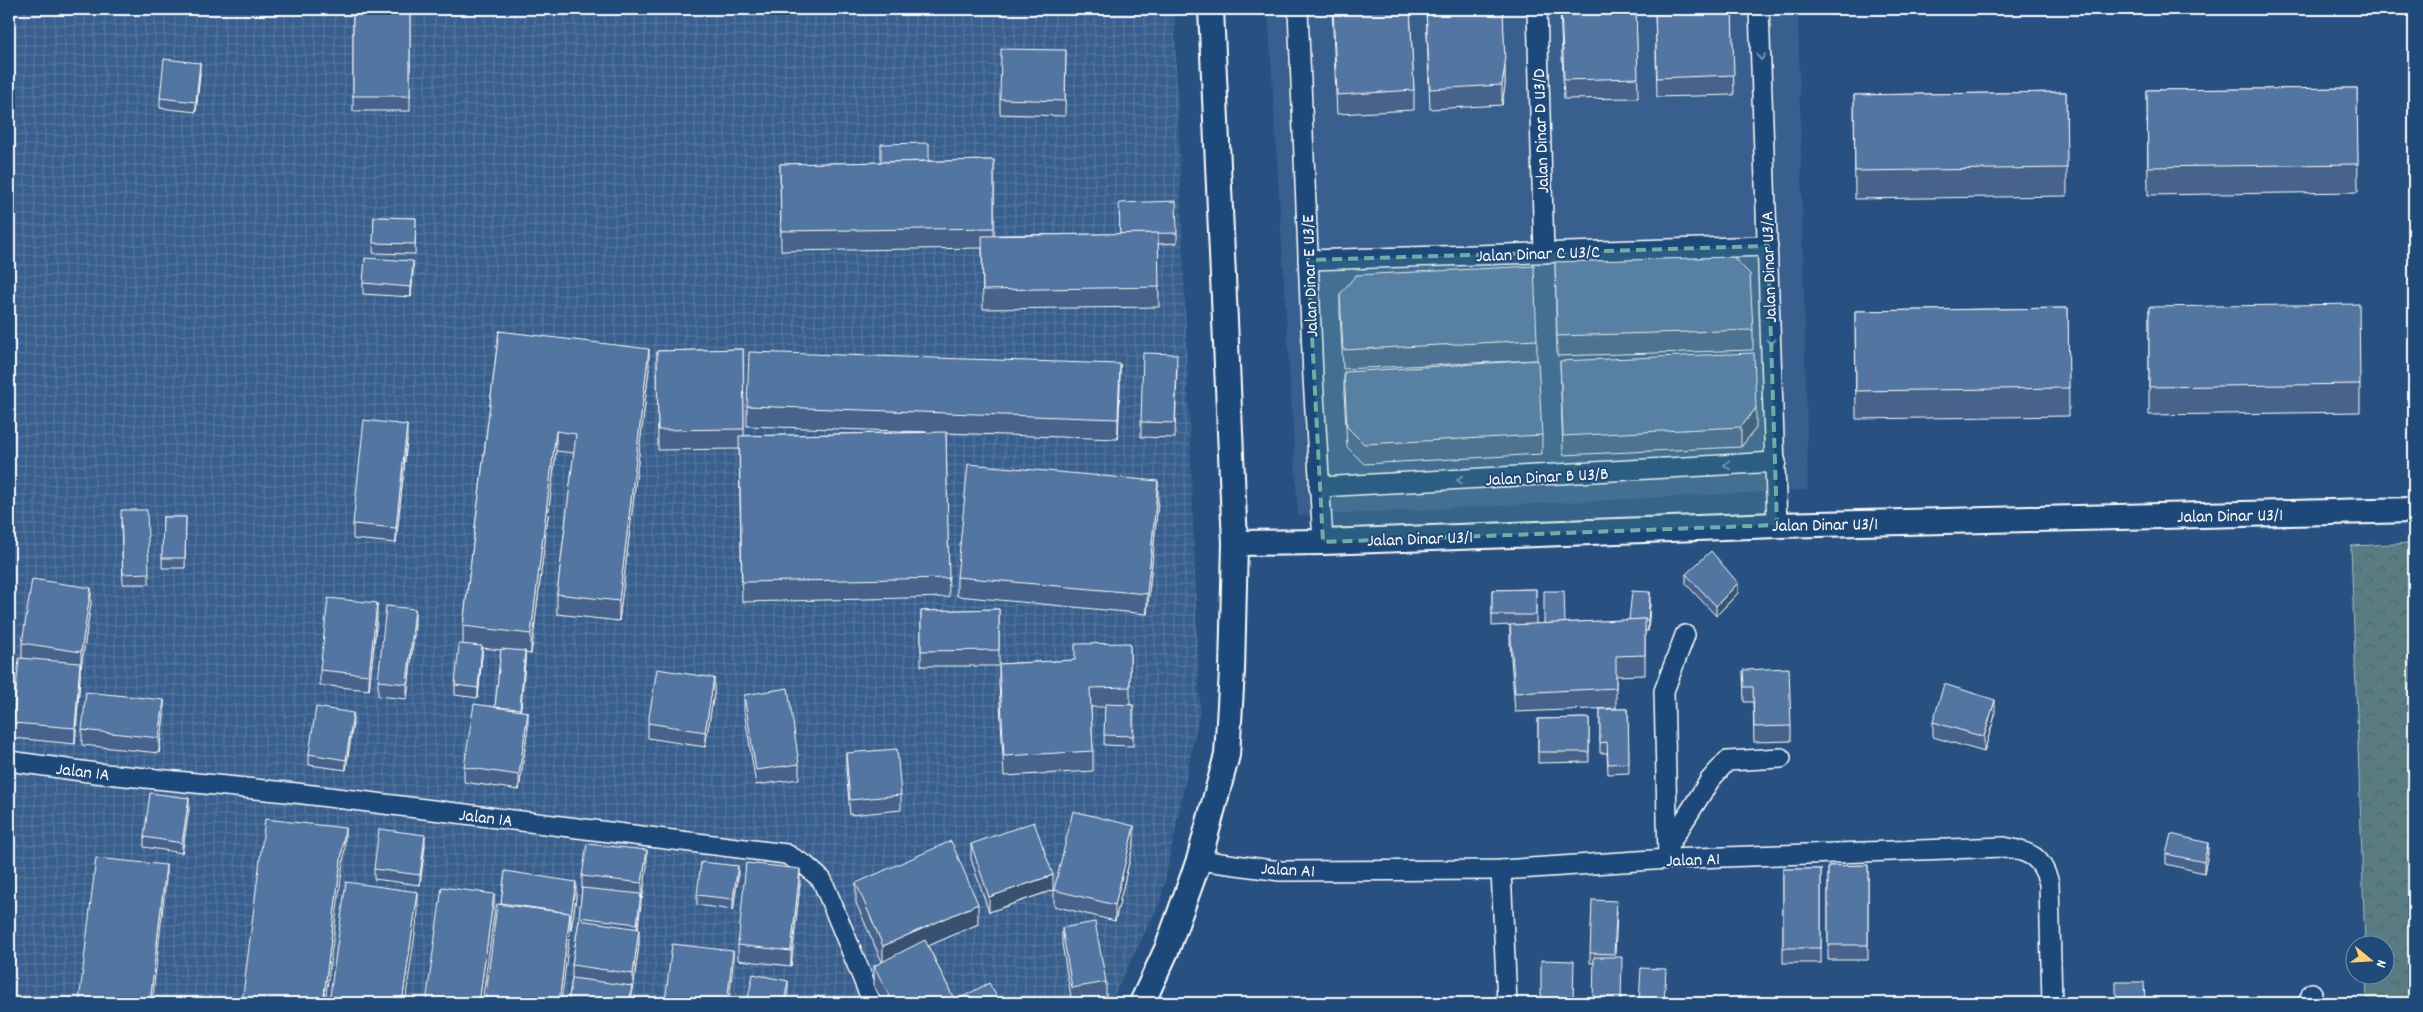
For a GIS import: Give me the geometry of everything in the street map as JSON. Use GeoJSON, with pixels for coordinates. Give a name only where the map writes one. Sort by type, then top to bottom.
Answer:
{"type":"FeatureCollection","features":[{"type":"Feature","properties":{"kind":"street"},"geometry":{"type":"LineString","coordinates":[[1142,1003],[1166,949],[1199,860],[1226,759],[1232,671],[1235,544],[1211,9]]}},
{"type":"Feature","properties":{"kind":"street","name":"Jalan Dinar E U3/E"},"geometry":{"type":"LineString","coordinates":[[1298,9],[1308,260],[1323,542]]}},
{"type":"Feature","properties":{"kind":"street","name":"Jalan Dinar D U3/D"},"geometry":{"type":"LineString","coordinates":[[1537,9],[1544,252]]}},
{"type":"Feature","properties":{"kind":"street","name":"Jalan Dinar U3/A"},"geometry":{"type":"LineString","coordinates":[[1759,9],[1778,525]]}},
{"type":"Feature","properties":{"kind":"street","name":"Jalan Dinar C U3/C"},"geometry":{"type":"LineString","coordinates":[[1308,260],[1768,246]]}},
{"type":"Feature","properties":{"kind":"street","name":"Jalan Dinar B U3/B"},"geometry":{"type":"LineString","coordinates":[[1319,487],[1776,462]]}},
{"type":"Feature","properties":{"kind":"street","name":"Jalan Dinar U3/1"},"geometry":{"type":"LineString","coordinates":[[1235,544],[1778,525],[2414,510]]}},
{"type":"Feature","properties":{"kind":"street"},"geometry":{"type":"LineString","coordinates":[[1668,853],[1664,691],[1685,635]]}},
{"type":"Feature","properties":{"kind":"street"},"geometry":{"type":"LineString","coordinates":[[1668,853],[1710,780],[1727,761],[1781,758]]}},
{"type":"Feature","properties":{"kind":"street","name":"Jalan 1A"},"geometry":{"type":"LineString","coordinates":[[9,761],[96,773],[296,793],[786,854],[805,865],[822,880],[873,1003]]}},
{"type":"Feature","properties":{"kind":"street","name":"Jalan A1"},"geometry":{"type":"LineString","coordinates":[[1199,860],[1280,871],[1501,870],[1668,853],[2004,847],[2024,851],[2037,858],[2045,871],[2049,883],[2052,1003]]}},
{"type":"Feature","properties":{"kind":"street"},"geometry":{"type":"LineString","coordinates":[[1501,870],[1507,1003]]}},
{"type":"Feature","properties":{"kind":"highlighted area"},"geometry":{"type":"Polygon","coordinates":[[[1768,246],[1777,525],[1323,542],[1308,260],[1768,246]]]}},
{"type":"Feature","properties":{"kind":"shaded area"},"geometry":{"type":"Polygon","coordinates":[[[9,9],[1174,9],[1200,710],[1161,900],[1110,1003],[9,1003],[9,9]]]}},
{"type":"Feature","properties":{"kind":"shaded area"},"geometry":{"type":"Polygon","coordinates":[[[1268,9],[1798,9],[1808,490],[1298,516],[1268,9]]]}},
{"type":"Feature","properties":{"kind":"green space"},"geometry":{"type":"Polygon","coordinates":[[[2414,543],[2414,1003],[2367,1003],[2366,984],[2396,984],[2396,934],[2365,934],[2351,546],[2414,543]]]}},
{"type":"Feature","properties":{"kind":"building"},"geometry":{"type":"Polygon","coordinates":[[[353,9],[410,9],[410,96],[353,96],[353,9]]]}},
{"type":"Feature","properties":{"kind":"building"},"geometry":{"type":"Polygon","coordinates":[[[1333,9],[1410,9],[1414,90],[1337,95],[1333,9]]]}},
{"type":"Feature","properties":{"kind":"building"},"geometry":{"type":"Polygon","coordinates":[[[1426,9],[1503,9],[1505,65],[1502,85],[1430,89],[1426,9]]]}},
{"type":"Feature","properties":{"kind":"building"},"geometry":{"type":"Polygon","coordinates":[[[1561,9],[1636,9],[1638,78],[1564,80],[1561,9]]]}},
{"type":"Feature","properties":{"kind":"building"},"geometry":{"type":"Polygon","coordinates":[[[1655,9],[1732,9],[1734,75],[1657,78],[1655,9]]]}},
{"type":"Feature","properties":{"kind":"building"},"geometry":{"type":"Polygon","coordinates":[[[1001,49],[1066,50],[1065,101],[1000,99],[1001,49]]]}},
{"type":"Feature","properties":{"kind":"building"},"geometry":{"type":"Polygon","coordinates":[[[164,59],[200,63],[196,102],[160,98],[164,59]]]}},
{"type":"Feature","properties":{"kind":"building"},"geometry":{"type":"Polygon","coordinates":[[[2357,88],[2358,164],[2148,167],[2147,90],[2357,88]]]}},
{"type":"Feature","properties":{"kind":"building"},"geometry":{"type":"Polygon","coordinates":[[[2066,92],[2067,168],[1855,171],[1854,95],[2066,92]]]}},
{"type":"Feature","properties":{"kind":"building"},"geometry":{"type":"Polygon","coordinates":[[[929,143],[929,161],[881,162],[881,144],[929,143]]]}},
{"type":"Feature","properties":{"kind":"building"},"geometry":{"type":"Polygon","coordinates":[[[994,160],[994,228],[781,231],[780,164],[994,160]]]}},
{"type":"Feature","properties":{"kind":"building"},"geometry":{"type":"Polygon","coordinates":[[[1176,201],[1177,233],[1120,234],[1119,203],[1176,201]]]}},
{"type":"Feature","properties":{"kind":"building"},"geometry":{"type":"Polygon","coordinates":[[[374,217],[416,218],[415,244],[373,243],[374,217]]]}},
{"type":"Feature","properties":{"kind":"building"},"geometry":{"type":"Polygon","coordinates":[[[1158,233],[1159,287],[983,290],[982,236],[1158,233]]]}},
{"type":"Feature","properties":{"kind":"building"},"geometry":{"type":"Polygon","coordinates":[[[1733,257],[1750,274],[1753,330],[1557,336],[1555,262],[1733,257]]]}},
{"type":"Feature","properties":{"kind":"building"},"geometry":{"type":"Polygon","coordinates":[[[365,258],[413,261],[411,287],[363,283],[365,258]]]}},
{"type":"Feature","properties":{"kind":"building"},"geometry":{"type":"Polygon","coordinates":[[[1534,266],[1537,340],[1343,350],[1340,294],[1356,275],[1534,266]]]}},
{"type":"Feature","properties":{"kind":"building"},"geometry":{"type":"Polygon","coordinates":[[[2359,304],[2360,384],[2149,387],[2149,307],[2359,304]]]}},
{"type":"Feature","properties":{"kind":"building"},"geometry":{"type":"Polygon","coordinates":[[[2068,308],[2069,388],[1856,391],[1855,311],[2068,308]]]}},
{"type":"Feature","properties":{"kind":"building"},"geometry":{"type":"Polygon","coordinates":[[[499,331],[649,349],[619,601],[557,594],[576,434],[556,431],[531,634],[463,626],[499,331]]]}},
{"type":"Feature","properties":{"kind":"building"},"geometry":{"type":"Polygon","coordinates":[[[743,349],[744,429],[658,430],[657,351],[743,349]]]}},
{"type":"Feature","properties":{"kind":"building"},"geometry":{"type":"Polygon","coordinates":[[[749,352],[1120,364],[1118,419],[747,406],[749,352]]]}},
{"type":"Feature","properties":{"kind":"building"},"geometry":{"type":"Polygon","coordinates":[[[1143,353],[1177,354],[1175,423],[1141,422],[1143,353]]]}},
{"type":"Feature","properties":{"kind":"building"},"geometry":{"type":"Polygon","coordinates":[[[1754,353],[1756,408],[1741,427],[1563,436],[1560,361],[1754,353]]]}},
{"type":"Feature","properties":{"kind":"building"},"geometry":{"type":"Polygon","coordinates":[[[1538,360],[1542,435],[1364,444],[1347,427],[1344,372],[1538,360]]]}},
{"type":"Feature","properties":{"kind":"building"},"geometry":{"type":"Polygon","coordinates":[[[364,420],[407,425],[396,528],[353,524],[364,420]]]}},
{"type":"Feature","properties":{"kind":"building"},"geometry":{"type":"Polygon","coordinates":[[[946,432],[949,578],[742,582],[739,436],[946,432]]]}},
{"type":"Feature","properties":{"kind":"building"},"geometry":{"type":"Polygon","coordinates":[[[968,464],[1158,481],[1147,594],[957,577],[968,464]]]}},
{"type":"Feature","properties":{"kind":"building"},"geometry":{"type":"Polygon","coordinates":[[[121,510],[147,510],[149,573],[123,574],[121,510]]]}},
{"type":"Feature","properties":{"kind":"building"},"geometry":{"type":"Polygon","coordinates":[[[163,517],[186,517],[185,558],[162,558],[163,517]]]}},
{"type":"Feature","properties":{"kind":"building"},"geometry":{"type":"Polygon","coordinates":[[[1711,551],[1738,583],[1716,606],[1686,574],[1711,551]]]}},
{"type":"Feature","properties":{"kind":"building"},"geometry":{"type":"Polygon","coordinates":[[[32,579],[91,588],[81,652],[22,643],[32,579]]]}},
{"type":"Feature","properties":{"kind":"building"},"geometry":{"type":"Polygon","coordinates":[[[1536,589],[1536,615],[1492,615],[1492,590],[1536,589]]]}},
{"type":"Feature","properties":{"kind":"building"},"geometry":{"type":"Polygon","coordinates":[[[1544,591],[1564,591],[1565,623],[1544,624],[1544,591]]]}},
{"type":"Feature","properties":{"kind":"building"},"geometry":{"type":"Polygon","coordinates":[[[1632,591],[1650,592],[1648,621],[1645,619],[1629,620],[1632,591]]]}},
{"type":"Feature","properties":{"kind":"building"},"geometry":{"type":"Polygon","coordinates":[[[328,598],[377,603],[369,675],[320,670],[328,598]]]}},
{"type":"Feature","properties":{"kind":"building"},"geometry":{"type":"Polygon","coordinates":[[[386,606],[415,609],[407,684],[378,681],[386,606]]]}},
{"type":"Feature","properties":{"kind":"building"},"geometry":{"type":"Polygon","coordinates":[[[999,609],[999,650],[921,651],[921,611],[999,609]]]}},
{"type":"Feature","properties":{"kind":"building"},"geometry":{"type":"Polygon","coordinates":[[[1645,619],[1645,655],[1616,656],[1616,688],[1515,693],[1510,625],[1645,619]]]}},
{"type":"Feature","properties":{"kind":"building"},"geometry":{"type":"Polygon","coordinates":[[[1130,643],[1130,687],[1090,688],[1093,751],[1004,756],[999,664],[1075,660],[1075,644],[1130,643]]]}},
{"type":"Feature","properties":{"kind":"building"},"geometry":{"type":"Polygon","coordinates":[[[459,644],[482,646],[478,688],[455,685],[459,644]]]}},
{"type":"Feature","properties":{"kind":"building"},"geometry":{"type":"Polygon","coordinates":[[[501,649],[525,651],[520,709],[495,707],[501,649]]]}},
{"type":"Feature","properties":{"kind":"building"},"geometry":{"type":"Polygon","coordinates":[[[19,658],[80,663],[75,728],[13,723],[19,658]]]}},
{"type":"Feature","properties":{"kind":"building"},"geometry":{"type":"Polygon","coordinates":[[[1789,668],[1791,726],[1754,727],[1753,687],[1744,687],[1743,670],[1789,668]]]}},
{"type":"Feature","properties":{"kind":"building"},"geometry":{"type":"Polygon","coordinates":[[[657,669],[714,678],[705,732],[648,723],[657,669]]]}},
{"type":"Feature","properties":{"kind":"building"},"geometry":{"type":"Polygon","coordinates":[[[1944,684],[1995,700],[1984,737],[1933,722],[1944,684]]]}},
{"type":"Feature","properties":{"kind":"building"},"geometry":{"type":"Polygon","coordinates":[[[788,688],[799,764],[756,770],[744,695],[788,688]]]}},
{"type":"Feature","properties":{"kind":"building"},"geometry":{"type":"Polygon","coordinates":[[[86,692],[164,700],[159,738],[82,730],[86,692]]]}},
{"type":"Feature","properties":{"kind":"building"},"geometry":{"type":"Polygon","coordinates":[[[474,704],[528,712],[519,775],[464,767],[474,704]]]}},
{"type":"Feature","properties":{"kind":"building"},"geometry":{"type":"Polygon","coordinates":[[[1105,704],[1133,705],[1133,736],[1104,735],[1105,704]]]}},
{"type":"Feature","properties":{"kind":"building"},"geometry":{"type":"Polygon","coordinates":[[[316,707],[353,713],[346,760],[309,754],[316,707]]]}},
{"type":"Feature","properties":{"kind":"building"},"geometry":{"type":"Polygon","coordinates":[[[1600,709],[1628,709],[1629,763],[1608,764],[1607,742],[1600,743],[1600,709]]]}},
{"type":"Feature","properties":{"kind":"building"},"geometry":{"type":"Polygon","coordinates":[[[1589,718],[1589,752],[1538,752],[1538,719],[1589,718]]]}},
{"type":"Feature","properties":{"kind":"building"},"geometry":{"type":"Polygon","coordinates":[[[897,749],[901,795],[850,800],[846,753],[897,749]]]}},
{"type":"Feature","properties":{"kind":"building"},"geometry":{"type":"Polygon","coordinates":[[[150,793],[189,798],[182,843],[144,837],[150,793]]]}},
{"type":"Feature","properties":{"kind":"building"},"geometry":{"type":"Polygon","coordinates":[[[1073,811],[1134,826],[1115,905],[1054,890],[1073,811]]]}},
{"type":"Feature","properties":{"kind":"building"},"geometry":{"type":"Polygon","coordinates":[[[265,819],[345,828],[323,1003],[242,1003],[265,819]]]}},
{"type":"Feature","properties":{"kind":"building"},"geometry":{"type":"Polygon","coordinates":[[[1034,822],[1053,875],[989,897],[971,844],[1034,822]]]}},
{"type":"Feature","properties":{"kind":"building"},"geometry":{"type":"Polygon","coordinates":[[[379,829],[425,835],[420,875],[374,869],[379,829]]]}},
{"type":"Feature","properties":{"kind":"building"},"geometry":{"type":"Polygon","coordinates":[[[2171,834],[2208,843],[2204,862],[2166,854],[2171,834]]]}},
{"type":"Feature","properties":{"kind":"building"},"geometry":{"type":"Polygon","coordinates":[[[951,841],[978,904],[883,946],[856,883],[951,841]]]}},
{"type":"Feature","properties":{"kind":"building"},"geometry":{"type":"Polygon","coordinates":[[[587,844],[647,850],[642,883],[582,876],[587,844]]]}},
{"type":"Feature","properties":{"kind":"building"},"geometry":{"type":"Polygon","coordinates":[[[96,858],[166,865],[150,1003],[79,1003],[96,858]]]}},
{"type":"Feature","properties":{"kind":"building"},"geometry":{"type":"Polygon","coordinates":[[[701,862],[738,866],[733,899],[697,895],[701,862]]]}},
{"type":"Feature","properties":{"kind":"building"},"geometry":{"type":"Polygon","coordinates":[[[746,863],[800,869],[791,951],[738,945],[746,863]]]}},
{"type":"Feature","properties":{"kind":"building"},"geometry":{"type":"Polygon","coordinates":[[[1868,865],[1868,945],[1828,945],[1828,866],[1868,865]]]}},
{"type":"Feature","properties":{"kind":"building"},"geometry":{"type":"Polygon","coordinates":[[[1783,869],[1821,869],[1821,948],[1783,948],[1783,869]]]}},
{"type":"Feature","properties":{"kind":"building"},"geometry":{"type":"Polygon","coordinates":[[[505,871],[576,882],[571,914],[501,903],[505,871]]]}},
{"type":"Feature","properties":{"kind":"building"},"geometry":{"type":"Polygon","coordinates":[[[346,882],[418,892],[402,1003],[329,1003],[346,882]]]}},
{"type":"Feature","properties":{"kind":"building"},"geometry":{"type":"Polygon","coordinates":[[[442,887],[494,894],[479,1003],[426,1003],[442,887]]]}},
{"type":"Feature","properties":{"kind":"building"},"geometry":{"type":"Polygon","coordinates":[[[582,888],[641,894],[637,924],[579,917],[582,888]]]}},
{"type":"Feature","properties":{"kind":"building"},"geometry":{"type":"Polygon","coordinates":[[[1592,900],[1617,901],[1614,954],[1590,953],[1592,900]]]}},
{"type":"Feature","properties":{"kind":"building"},"geometry":{"type":"Polygon","coordinates":[[[497,904],[570,913],[559,1003],[485,1003],[497,904]]]}},
{"type":"Feature","properties":{"kind":"building"},"geometry":{"type":"Polygon","coordinates":[[[579,920],[639,929],[633,974],[572,965],[579,920]]]}},
{"type":"Feature","properties":{"kind":"building"},"geometry":{"type":"Polygon","coordinates":[[[1095,922],[1106,982],[1072,988],[1062,928],[1095,922]]]}},
{"type":"Feature","properties":{"kind":"building"},"geometry":{"type":"Polygon","coordinates":[[[925,940],[956,1003],[893,1003],[874,966],[925,940]]]}},
{"type":"Feature","properties":{"kind":"building"},"geometry":{"type":"Polygon","coordinates":[[[672,944],[733,951],[727,1003],[665,1003],[672,944]]]}},
{"type":"Feature","properties":{"kind":"building"},"geometry":{"type":"Polygon","coordinates":[[[1594,957],[1622,957],[1621,1003],[1593,1003],[1594,957]]]}},
{"type":"Feature","properties":{"kind":"building"},"geometry":{"type":"Polygon","coordinates":[[[1541,960],[1574,961],[1573,1003],[1541,1003],[1541,960]]]}},
{"type":"Feature","properties":{"kind":"building"},"geometry":{"type":"Polygon","coordinates":[[[1641,968],[1666,969],[1664,1003],[1639,1003],[1641,968]]]}},
{"type":"Feature","properties":{"kind":"building"},"geometry":{"type":"Polygon","coordinates":[[[753,974],[788,981],[784,1003],[747,1003],[753,974]]]}},
{"type":"Feature","properties":{"kind":"building"},"geometry":{"type":"Polygon","coordinates":[[[572,978],[632,986],[629,1003],[568,1003],[572,978]]]}},
{"type":"Feature","properties":{"kind":"building"},"geometry":{"type":"Polygon","coordinates":[[[2116,982],[2144,982],[2145,1003],[2116,1003],[2116,982]]]}},
{"type":"Feature","properties":{"kind":"building"},"geometry":{"type":"Polygon","coordinates":[[[989,983],[1000,1003],[956,1003],[955,1001],[989,983]]]}}]}
